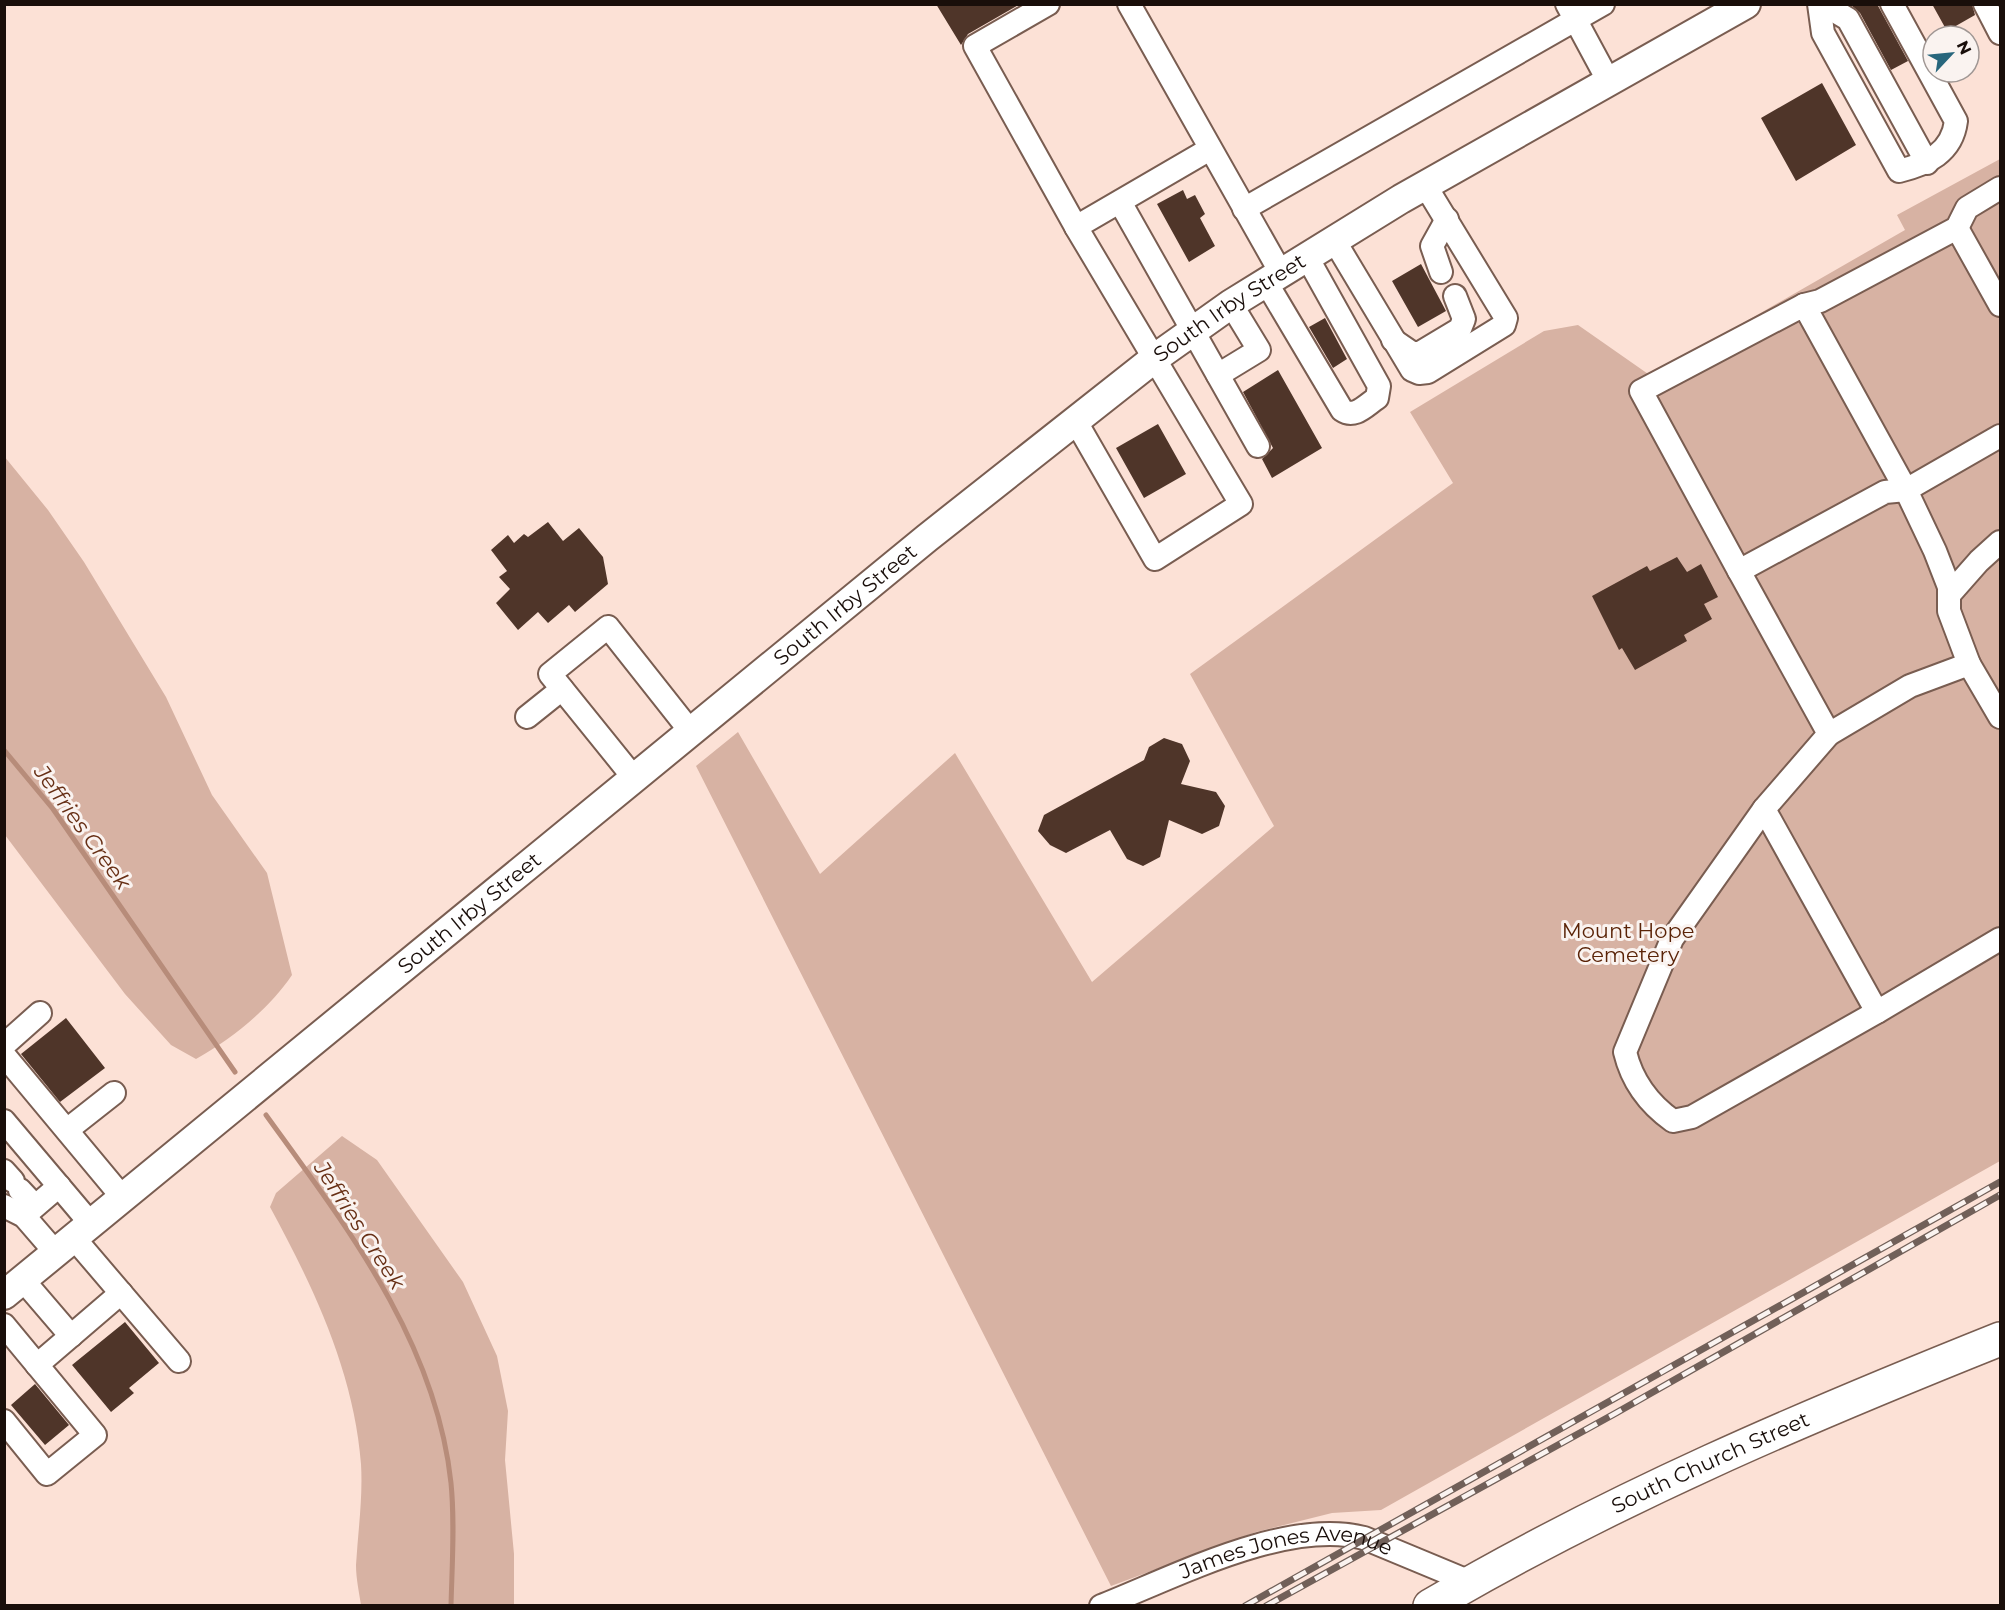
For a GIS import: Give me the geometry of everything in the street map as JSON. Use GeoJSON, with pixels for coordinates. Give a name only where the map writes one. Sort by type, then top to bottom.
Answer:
{"type":"FeatureCollection","features":[{"type":"Feature","properties":{"kind":"highway","name":"South Church Street"},"geometry":{"type":"LineString","coordinates":[[1430,1605],[1520,1553],[1676,1475],[2001,1339]]}},
{"type":"Feature","properties":{"kind":"main road","name":"South Irby Street"},"geometry":{"type":"LineString","coordinates":[[9,1291],[634,778],[1075,420],[1155,358],[1273,277],[1425,185],[1746,4]]}},
{"type":"Feature","properties":{"kind":"street"},"geometry":{"type":"LineString","coordinates":[[1048,4],[975,46],[1076,227],[1241,504],[1155,559],[1075,420]]}},
{"type":"Feature","properties":{"kind":"street"},"geometry":{"type":"LineString","coordinates":[[1129,4],[1244,209],[1273,277],[1342,410],[1348,414],[1355,414],[1377,398],[1379,386],[1307,256]]}},
{"type":"Feature","properties":{"kind":"street"},"geometry":{"type":"LineString","coordinates":[[1244,209],[1571,12],[1603,4]]}},
{"type":"Feature","properties":{"kind":"street"},"geometry":{"type":"LineString","coordinates":[[1821,4],[1848,19],[1928,163],[1950,141],[1954,135],[1956,121],[1892,4]]}},
{"type":"Feature","properties":{"kind":"street"},"geometry":{"type":"LineString","coordinates":[[1984,4],[2001,33]]}},
{"type":"Feature","properties":{"kind":"street"},"geometry":{"type":"LineString","coordinates":[[1571,12],[1609,82]]}},
{"type":"Feature","properties":{"kind":"street"},"geometry":{"type":"LineString","coordinates":[[1076,227],[1210,149]]}},
{"type":"Feature","properties":{"kind":"street"},"geometry":{"type":"LineString","coordinates":[[1334,240],[1412,369],[1419,373],[1428,372],[1504,325],[1504,310],[1425,185]]}},
{"type":"Feature","properties":{"kind":"street"},"geometry":{"type":"LineString","coordinates":[[1828,734],[1641,391],[1804,305],[1820,301],[1957,228],[1967,208],[2001,188]]}},
{"type":"Feature","properties":{"kind":"street"},"geometry":{"type":"LineString","coordinates":[[1120,202],[1258,446]]}},
{"type":"Feature","properties":{"kind":"street"},"geometry":{"type":"LineString","coordinates":[[1441,272],[1432,246],[1447,219]]}},
{"type":"Feature","properties":{"kind":"street"},"geometry":{"type":"LineString","coordinates":[[1957,228],[2001,305]]}},
{"type":"Feature","properties":{"kind":"street"},"geometry":{"type":"LineString","coordinates":[[1392,339],[1412,353],[1420,352],[1460,329],[1464,319],[1455,296]]}},
{"type":"Feature","properties":{"kind":"street"},"geometry":{"type":"LineString","coordinates":[[1218,375],[1259,351],[1231,304]]}},
{"type":"Feature","properties":{"kind":"street"},"geometry":{"type":"LineString","coordinates":[[1804,305],[1906,489],[1946,575],[1949,610],[1969,664],[2001,717]]}},
{"type":"Feature","properties":{"kind":"street"},"geometry":{"type":"LineString","coordinates":[[1739,571],[1885,492],[1906,489],[2001,436]]}},
{"type":"Feature","properties":{"kind":"street"},"geometry":{"type":"LineString","coordinates":[[1949,595],[1979,561],[2001,542]]}},
{"type":"Feature","properties":{"kind":"street"},"geometry":{"type":"LineString","coordinates":[[1935,551],[1979,561]]}},
{"type":"Feature","properties":{"kind":"street"},"geometry":{"type":"LineString","coordinates":[[634,778],[550,674],[608,627],[691,732]]}},
{"type":"Feature","properties":{"kind":"street"},"geometry":{"type":"LineString","coordinates":[[1969,664],[1910,686],[1828,734],[1764,809],[1672,939],[1625,1052],[1629,1067],[1656,1109],[1673,1121],[1692,1117],[2001,939]]}},
{"type":"Feature","properties":{"kind":"street"},"geometry":{"type":"LineString","coordinates":[[527,717],[562,689]]}},
{"type":"Feature","properties":{"kind":"street"},"geometry":{"type":"LineString","coordinates":[[1764,809],[1877,1011]]}},
{"type":"Feature","properties":{"kind":"street"},"geometry":{"type":"LineString","coordinates":[[4,1045],[40,1013]]}},
{"type":"Feature","properties":{"kind":"street"},"geometry":{"type":"LineString","coordinates":[[4,1055],[123,1198]]}},
{"type":"Feature","properties":{"kind":"street"},"geometry":{"type":"LineString","coordinates":[[67,1130],[114,1093]]}},
{"type":"Feature","properties":{"kind":"street"},"geometry":{"type":"LineString","coordinates":[[4,1121],[59,1186],[74,1238]]}},
{"type":"Feature","properties":{"kind":"street"},"geometry":{"type":"LineString","coordinates":[[17,1195],[59,1186]]}},
{"type":"Feature","properties":{"kind":"street"},"geometry":{"type":"LineString","coordinates":[[17,1195],[74,1238],[179,1361]]}},
{"type":"Feature","properties":{"kind":"street"},"geometry":{"type":"LineString","coordinates":[[9,1291],[71,1336]]}},
{"type":"Feature","properties":{"kind":"street"},"geometry":{"type":"LineString","coordinates":[[37,1365],[121,1293]]}},
{"type":"Feature","properties":{"kind":"street"},"geometry":{"type":"LineString","coordinates":[[4,1325],[95,1435],[47,1474],[4,1421]]}},
{"type":"Feature","properties":{"kind":"street","name":"James Jones Avenue"},"geometry":{"type":"LineString","coordinates":[[1101,1605],[1260,1544],[1323,1533],[1348,1534],[1364,1538],[1470,1582]]}},
{"type":"Feature","properties":{"kind":"green space","name":"Mount Hope Cemetery"},"geometry":{"type":"Polygon","coordinates":[[[2000,159],[2000,1161],[1381,1510],[1332,1513],[1256,1532],[1111,1586],[696,766],[738,732],[820,874],[955,753],[1092,982],[1274,826],[1190,674],[1453,483],[1410,412],[1544,331],[1578,325],[1651,376],[1905,230],[1897,215],[2000,159]]]}},
{"type":"Feature","properties":{"kind":"green space"},"geometry":{"type":"Polygon","coordinates":[[[4,456],[48,510],[84,562],[166,697],[212,795],[267,873],[292,975],[283,988],[249,1022],[196,1059],[171,1045],[125,994],[5,835],[4,456]]]}},
{"type":"Feature","properties":{"kind":"green space"},"geometry":{"type":"Polygon","coordinates":[[[342,1136],[377,1160],[463,1282],[497,1356],[508,1411],[505,1460],[514,1554],[514,1605],[361,1605],[356,1565],[361,1502],[361,1464],[350,1396],[316,1299],[270,1207],[276,1193],[342,1136]]]}},
{"type":"Feature","properties":{"kind":"building"},"geometry":{"type":"Polygon","coordinates":[[[936,4],[1020,4],[968,34],[961,45],[936,4]]]}},
{"type":"Feature","properties":{"kind":"building"},"geometry":{"type":"Polygon","coordinates":[[[1850,4],[1877,4],[1908,61],[1891,70],[1860,13],[1850,4]]]}},
{"type":"Feature","properties":{"kind":"building"},"geometry":{"type":"Polygon","coordinates":[[[1932,4],[1972,4],[1975,15],[1959,24],[1943,24],[1932,4]]]}},
{"type":"Feature","properties":{"kind":"building"},"geometry":{"type":"Polygon","coordinates":[[[1822,83],[1856,145],[1796,181],[1761,118],[1822,83]]]}},
{"type":"Feature","properties":{"kind":"building"},"geometry":{"type":"Polygon","coordinates":[[[1183,190],[1187,199],[1195,195],[1205,214],[1200,218],[1215,246],[1189,262],[1157,204],[1183,190]]]}},
{"type":"Feature","properties":{"kind":"building"},"geometry":{"type":"Polygon","coordinates":[[[1421,264],[1446,311],[1418,327],[1392,281],[1421,264]]]}},
{"type":"Feature","properties":{"kind":"building"},"geometry":{"type":"Polygon","coordinates":[[[1325,318],[1347,359],[1333,368],[1309,327],[1325,318]]]}},
{"type":"Feature","properties":{"kind":"building"},"geometry":{"type":"Polygon","coordinates":[[[1278,370],[1322,448],[1272,478],[1262,459],[1273,448],[1243,392],[1278,370]]]}},
{"type":"Feature","properties":{"kind":"building"},"geometry":{"type":"Polygon","coordinates":[[[1158,424],[1186,474],[1144,498],[1116,448],[1158,424]]]}},
{"type":"Feature","properties":{"kind":"building"},"geometry":{"type":"Polygon","coordinates":[[[548,522],[563,541],[579,528],[603,557],[608,584],[575,612],[569,605],[548,623],[538,612],[518,630],[496,603],[510,589],[499,577],[507,571],[491,550],[508,535],[514,543],[524,534],[528,537],[548,522]]]}},
{"type":"Feature","properties":{"kind":"building"},"geometry":{"type":"Polygon","coordinates":[[[1677,557],[1687,572],[1701,564],[1718,597],[1704,604],[1712,619],[1684,635],[1687,641],[1635,670],[1622,648],[1619,650],[1592,596],[1647,566],[1650,571],[1677,557]]]}},
{"type":"Feature","properties":{"kind":"building"},"geometry":{"type":"Polygon","coordinates":[[[1164,738],[1182,744],[1190,761],[1181,784],[1216,792],[1225,806],[1219,826],[1202,834],[1169,820],[1160,857],[1143,866],[1127,859],[1110,830],[1066,853],[1050,845],[1038,831],[1044,815],[1144,760],[1149,747],[1164,738]]]}},
{"type":"Feature","properties":{"kind":"building"},"geometry":{"type":"Polygon","coordinates":[[[66,1018],[105,1068],[60,1102],[21,1054],[66,1018]]]}},
{"type":"Feature","properties":{"kind":"building"},"geometry":{"type":"Polygon","coordinates":[[[125,1322],[159,1363],[129,1388],[134,1393],[111,1412],[72,1365],[125,1322]]]}},
{"type":"Feature","properties":{"kind":"building"},"geometry":{"type":"Polygon","coordinates":[[[35,1384],[69,1425],[45,1445],[11,1405],[35,1384]]]}},
{"type":"Feature","properties":{"kind":"waterway","name":"Jeffries Creek"},"geometry":{"type":"LineString","coordinates":[[4,750],[53,809],[235,1072]]}},
{"type":"Feature","properties":{"kind":"waterway","name":"Jeffries Creek"},"geometry":{"type":"LineString","coordinates":[[266,1115],[327,1199],[383,1287],[407,1333],[427,1381],[442,1431],[451,1483],[453,1529],[451,1606]]}},
{"type":"Feature","properties":{"kind":"railway"},"geometry":{"type":"LineString","coordinates":[[1245,1606],[2000,1182]]}},
{"type":"Feature","properties":{"kind":"railway"},"geometry":{"type":"LineString","coordinates":[[1266,1606],[1616,1413],[2000,1195]]}}]}
